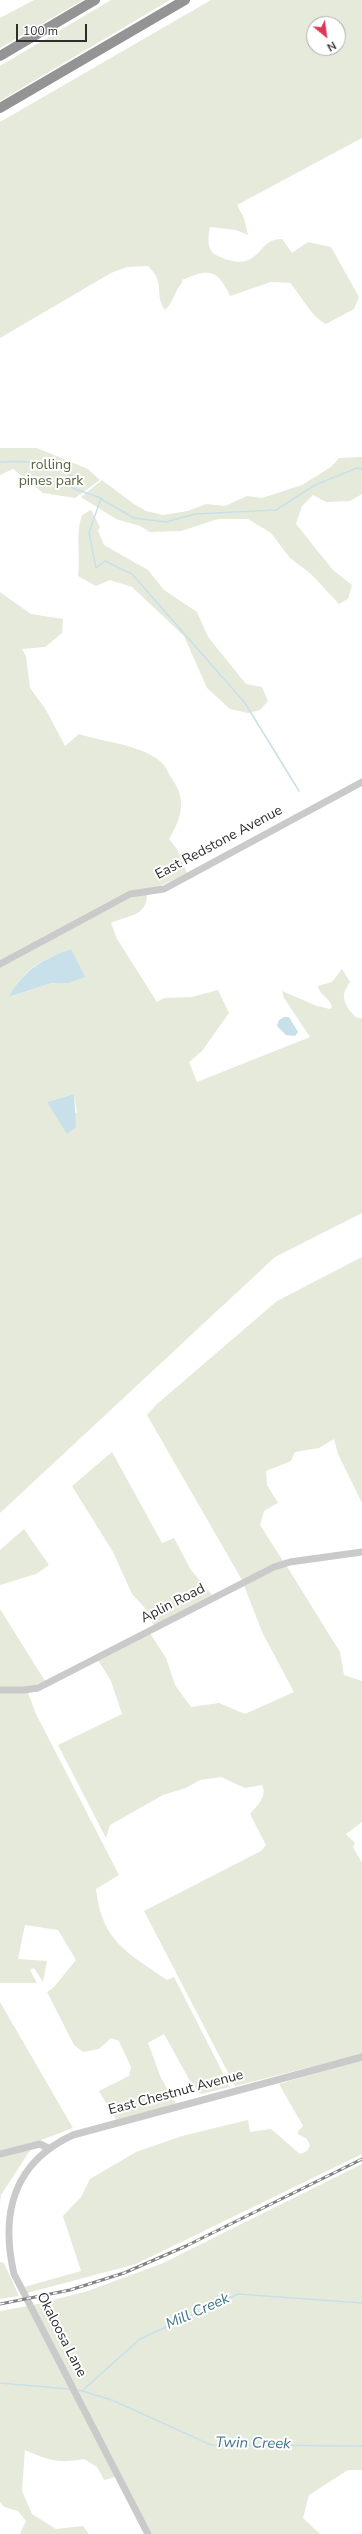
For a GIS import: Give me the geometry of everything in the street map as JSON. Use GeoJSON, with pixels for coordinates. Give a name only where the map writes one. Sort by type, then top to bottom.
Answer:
{"type":"FeatureCollection","features":[{"type":"Feature","properties":{"kind":"highway"},"geometry":{"type":"LineString","coordinates":[[0,56],[95,0]]}},
{"type":"Feature","properties":{"kind":"highway"},"geometry":{"type":"LineString","coordinates":[[0,108],[185,0]]}},
{"type":"Feature","properties":{"kind":"street","name":"East Redstone Avenue"},"geometry":{"type":"LineString","coordinates":[[0,964],[130,894],[164,889],[362,782]]}},
{"type":"Feature","properties":{"kind":"street","name":"Aplin Road"},"geometry":{"type":"LineString","coordinates":[[0,1690],[24,1690],[38,1688],[274,1567],[290,1562],[362,1552]]}},
{"type":"Feature","properties":{"kind":"street","name":"East Chestnut Avenue"},"geometry":{"type":"LineString","coordinates":[[48,2148],[85,2130],[362,2056]]}},
{"type":"Feature","properties":{"kind":"street"},"geometry":{"type":"LineString","coordinates":[[0,2154],[40,2144],[45,2145],[48,2148]]}},
{"type":"Feature","properties":{"kind":"street","name":"Okaloosa Lane"},"geometry":{"type":"LineString","coordinates":[[48,2148],[26,2169],[13,2193],[6,2228],[9,2257],[14,2274],[148,2534]]}},
{"type":"Feature","properties":{"kind":"green space"},"geometry":{"type":"Polygon","coordinates":[[[34,0],[83,0],[0,48],[0,18],[34,0]]]}},
{"type":"Feature","properties":{"kind":"green space"},"geometry":{"type":"Polygon","coordinates":[[[111,0],[170,0],[0,101],[0,66],[111,0]]]}},
{"type":"Feature","properties":{"kind":"green space"},"geometry":{"type":"Polygon","coordinates":[[[211,0],[362,0],[362,138],[237,205],[244,218],[248,235],[236,230],[210,227],[208,239],[211,251],[214,254],[232,261],[243,262],[256,255],[273,240],[282,239],[292,253],[308,242],[331,247],[359,297],[354,309],[326,324],[311,311],[290,283],[271,282],[230,296],[226,287],[217,276],[212,273],[206,273],[191,276],[182,280],[182,283],[165,310],[160,298],[157,278],[148,266],[127,267],[111,273],[0,338],[0,122],[211,0]]]}},
{"type":"Feature","properties":{"kind":"green space","name":"rolling pines park"},"geometry":{"type":"Polygon","coordinates":[[[0,448],[37,448],[88,469],[100,480],[75,498],[43,493],[13,469],[0,475],[0,448]]]}},
{"type":"Feature","properties":{"kind":"green space"},"geometry":{"type":"Polygon","coordinates":[[[362,457],[362,494],[350,501],[326,502],[313,495],[302,506],[296,524],[333,570],[352,585],[348,599],[339,604],[311,574],[290,558],[271,533],[248,519],[218,519],[181,531],[150,532],[140,526],[116,519],[81,497],[102,480],[146,511],[163,515],[188,511],[206,504],[225,506],[247,496],[262,498],[302,485],[331,467],[339,458],[362,457]]]}},
{"type":"Feature","properties":{"kind":"green space"},"geometry":{"type":"Polygon","coordinates":[[[91,510],[100,527],[98,531],[104,545],[148,570],[164,590],[197,612],[208,637],[246,684],[262,687],[268,701],[260,710],[248,713],[230,709],[207,688],[184,636],[132,587],[110,580],[96,586],[78,576],[78,538],[80,523],[82,515],[91,510]]]}},
{"type":"Feature","properties":{"kind":"green space"},"geometry":{"type":"Polygon","coordinates":[[[0,592],[31,614],[63,619],[62,633],[45,647],[22,649],[26,656],[30,688],[46,710],[65,746],[79,734],[145,752],[162,763],[165,767],[178,789],[181,804],[179,818],[169,839],[177,849],[187,873],[158,887],[128,891],[0,960],[0,592]]]}},
{"type":"Feature","properties":{"kind":"green space"},"geometry":{"type":"Polygon","coordinates":[[[147,894],[144,907],[135,914],[111,923],[117,939],[157,1002],[164,998],[192,997],[218,990],[229,1013],[202,1051],[189,1062],[197,1082],[310,1037],[284,998],[282,991],[317,1006],[330,1009],[332,1007],[331,1004],[320,992],[318,986],[332,982],[342,969],[350,982],[344,994],[346,1004],[356,1017],[362,1018],[362,1213],[275,1257],[0,1513],[0,967],[131,896],[147,894]],[[71,949],[52,956],[34,966],[20,979],[10,997],[52,983],[68,983],[71,949]],[[74,1094],[47,1102],[77,1113],[74,1094]]]}},
{"type":"Feature","properties":{"kind":"green space"},"geometry":{"type":"Polygon","coordinates":[[[362,1257],[362,1503],[338,1454],[334,1439],[319,1448],[295,1452],[291,1461],[266,1471],[267,1485],[278,1503],[264,1511],[260,1525],[283,1561],[242,1580],[147,1415],[157,1404],[277,1301],[362,1257]]]}},
{"type":"Feature","properties":{"kind":"green space"},"geometry":{"type":"Polygon","coordinates":[[[112,1452],[162,1543],[174,1538],[191,1570],[212,1595],[154,1625],[145,1608],[132,1594],[113,1552],[72,1486],[112,1452]]]}},
{"type":"Feature","properties":{"kind":"green space"},"geometry":{"type":"Polygon","coordinates":[[[24,1529],[49,1565],[36,1574],[0,1585],[0,1550],[24,1529]]]}},
{"type":"Feature","properties":{"kind":"green space"},"geometry":{"type":"Polygon","coordinates":[[[286,1565],[340,1652],[344,1675],[362,1681],[362,1822],[346,1834],[355,1843],[353,1847],[362,1863],[362,2054],[235,2086],[144,1911],[261,1851],[266,1845],[250,1814],[263,1797],[264,1793],[262,1785],[245,1788],[221,1777],[200,1780],[186,1788],[163,1795],[110,1825],[106,1838],[58,1745],[122,1714],[111,1681],[98,1660],[150,1633],[166,1658],[175,1685],[191,1707],[219,1703],[245,1714],[294,1692],[262,1632],[244,1585],[286,1565]]]}},
{"type":"Feature","properties":{"kind":"green space"},"geometry":{"type":"Polygon","coordinates":[[[0,1609],[45,1681],[31,1687],[0,1687],[0,1609]]]}},
{"type":"Feature","properties":{"kind":"green space"},"geometry":{"type":"Polygon","coordinates":[[[0,1693],[28,1693],[36,1714],[119,1875],[96,1889],[99,1907],[104,1922],[111,1934],[129,1953],[167,1980],[174,1977],[230,2087],[201,2094],[190,2081],[164,2034],[148,2043],[161,2078],[176,2104],[116,2120],[99,2091],[129,2076],[131,2067],[119,2041],[111,2038],[99,2049],[83,2052],[74,2045],[47,1992],[54,1987],[76,1960],[58,1930],[25,1925],[18,1959],[47,1961],[43,1982],[34,1968],[30,1970],[37,1983],[0,1983],[0,1693]]]}},
{"type":"Feature","properties":{"kind":"green space"},"geometry":{"type":"Polygon","coordinates":[[[0,2002],[73,2128],[36,2142],[0,2151],[0,2002]]]}},
{"type":"Feature","properties":{"kind":"green space"},"geometry":{"type":"Polygon","coordinates":[[[362,2059],[362,2154],[136,2264],[27,2293],[24,2287],[81,2271],[63,2216],[81,2197],[90,2179],[136,2152],[182,2136],[248,2120],[250,2132],[271,2129],[300,2154],[307,2151],[310,2145],[307,2139],[298,2134],[298,2131],[303,2126],[279,2084],[362,2059]]]}},
{"type":"Feature","properties":{"kind":"green space"},"geometry":{"type":"Polygon","coordinates":[[[31,2149],[1,2195],[0,2203],[0,2157],[31,2149]]]}},
{"type":"Feature","properties":{"kind":"green space"},"geometry":{"type":"Polygon","coordinates":[[[362,2164],[362,2470],[348,2470],[309,2495],[303,2518],[320,2534],[151,2534],[33,2305],[88,2291],[163,2263],[362,2164]]]}},
{"type":"Feature","properties":{"kind":"green space"},"geometry":{"type":"Polygon","coordinates":[[[0,2262],[4,2263],[19,2296],[0,2299],[0,2262]]]}},
{"type":"Feature","properties":{"kind":"green space"},"geometry":{"type":"Polygon","coordinates":[[[28,2306],[116,2477],[104,2480],[97,2467],[84,2459],[60,2461],[40,2456],[25,2450],[22,2491],[32,2514],[56,2529],[83,2526],[89,2534],[20,2534],[26,2521],[18,2511],[4,2507],[0,2502],[0,2311],[28,2306]]]}},
{"type":"Feature","properties":{"kind":"water"},"geometry":{"type":"Polygon","coordinates":[[[71,949],[85,977],[68,983],[52,983],[9,997],[20,980],[27,973],[43,961],[71,949]]]}},
{"type":"Feature","properties":{"kind":"water"},"geometry":{"type":"Polygon","coordinates":[[[284,1017],[289,1017],[298,1032],[295,1036],[286,1035],[277,1026],[279,1020],[284,1017]]]}},
{"type":"Feature","properties":{"kind":"water"},"geometry":{"type":"Polygon","coordinates":[[[74,1094],[76,1127],[67,1134],[47,1102],[74,1094]]]}},
{"type":"Feature","properties":{"kind":"waterway"},"geometry":{"type":"LineString","coordinates":[[0,462],[32,462],[58,469],[78,479],[71,481],[72,488],[101,498],[89,533],[96,568],[105,561],[132,574],[245,703],[299,791]]}},
{"type":"Feature","properties":{"kind":"waterway"},"geometry":{"type":"LineString","coordinates":[[101,499],[134,518],[166,522],[195,514],[276,510],[315,485],[357,468],[362,469]]}},
{"type":"Feature","properties":{"kind":"waterway","name":"Mill Creek"},"geometry":{"type":"LineString","coordinates":[[83,2390],[140,2339],[238,2294],[362,2303]]}},
{"type":"Feature","properties":{"kind":"waterway","name":"Mill Creek"},"geometry":{"type":"LineString","coordinates":[[0,2383],[69,2389]]}},
{"type":"Feature","properties":{"kind":"waterway","name":"Twin Creek"},"geometry":{"type":"LineString","coordinates":[[79,2390],[112,2400],[211,2445],[362,2446]]}},
{"type":"Feature","properties":{"kind":"railway"},"geometry":{"type":"LineString","coordinates":[[0,2304],[70,2290],[124,2273],[186,2246],[362,2159]]}}]}
